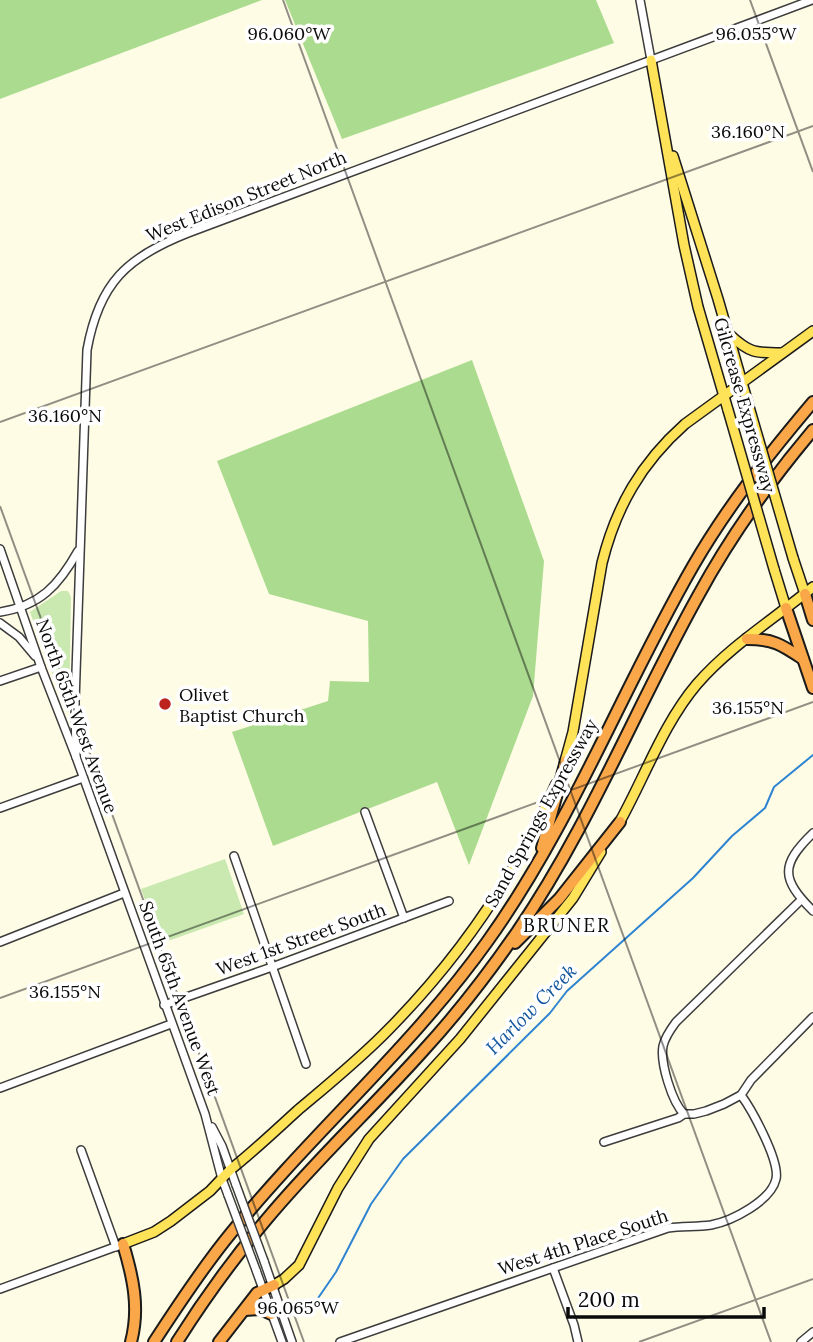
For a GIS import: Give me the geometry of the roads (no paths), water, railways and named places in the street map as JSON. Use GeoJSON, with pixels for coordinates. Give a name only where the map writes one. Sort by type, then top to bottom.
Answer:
{"type":"FeatureCollection","features":[{"type":"Feature","properties":{"kind":"highway","name":"Sand Springs Expressway"},"geometry":{"type":"LineString","coordinates":[[154,1342],[229,1234],[424,1022],[487,943],[537,864],[695,563],[761,465],[813,402]]}},
{"type":"Feature","properties":{"kind":"highway"},"geometry":{"type":"LineString","coordinates":[[177,1342],[213,1287],[266,1219],[423,1051],[491,968],[532,909],[559,863],[720,557],[764,493],[813,430]]}},
{"type":"Feature","properties":{"kind":"highway","name":"Gilcrease Expressway"},"geometry":{"type":"LineString","coordinates":[[809,591],[813,620]]}},
{"type":"Feature","properties":{"kind":"highway","name":"Gilcrease Expressway"},"geometry":{"type":"LineString","coordinates":[[786,608],[813,686]]}},
{"type":"Feature","properties":{"kind":"highway"},"geometry":{"type":"LineString","coordinates":[[747,639],[776,642],[803,659]]}},
{"type":"Feature","properties":{"kind":"highway"},"geometry":{"type":"LineString","coordinates":[[537,864],[566,761]]}},
{"type":"Feature","properties":{"kind":"highway"},"geometry":{"type":"LineString","coordinates":[[491,968],[559,899],[620,822]]}},
{"type":"Feature","properties":{"kind":"highway"},"geometry":{"type":"LineString","coordinates":[[120,1246],[133,1277],[136,1300],[131,1342]]}},
{"type":"Feature","properties":{"kind":"highway"},"geometry":{"type":"LineString","coordinates":[[219,1342],[257,1293],[274,1285]]}},
{"type":"Feature","properties":{"kind":"highway"},"geometry":{"type":"LineString","coordinates":[[245,1310],[262,1309],[271,1314]]}},
{"type":"Feature","properties":{"kind":"main road","name":"Gilcrease Expressway"},"geometry":{"type":"LineString","coordinates":[[651,60],[677,209],[698,307],[786,608]]}},
{"type":"Feature","properties":{"kind":"main road","name":"Gilcrease Expressway"},"geometry":{"type":"LineString","coordinates":[[664,128],[728,333],[793,558],[809,591]]}},
{"type":"Feature","properties":{"kind":"main road"},"geometry":{"type":"LineString","coordinates":[[120,1246],[162,1227],[201,1198],[388,1031],[461,946],[497,895],[532,837],[566,761],[602,563],[620,508],[648,463],[668,439],[813,331]]}},
{"type":"Feature","properties":{"kind":"main road"},"geometry":{"type":"LineString","coordinates":[[728,333],[742,347],[755,352],[784,353]]}},
{"type":"Feature","properties":{"kind":"main road"},"geometry":{"type":"LineString","coordinates":[[274,1285],[299,1265],[345,1175],[369,1139],[460,1039],[573,898],[620,822],[685,699],[712,668],[809,591]]}},
{"type":"Feature","properties":{"kind":"street"},"geometry":{"type":"LineString","coordinates":[[640,0],[651,60]]}},
{"type":"Feature","properties":{"kind":"street","name":"West Edison Street North"},"geometry":{"type":"LineString","coordinates":[[76,757],[75,702],[88,350],[100,305],[125,268],[151,249],[172,239],[811,0]]}},
{"type":"Feature","properties":{"kind":"street"},"geometry":{"type":"LineString","coordinates":[[0,612],[20,607],[41,597],[56,584],[80,547]]}},
{"type":"Feature","properties":{"kind":"street","name":"North 65th West Avenue"},"geometry":{"type":"LineString","coordinates":[[0,549],[124,893]]}},
{"type":"Feature","properties":{"kind":"street"},"geometry":{"type":"LineString","coordinates":[[0,623],[27,645],[41,667],[0,681]]}},
{"type":"Feature","properties":{"kind":"street"},"geometry":{"type":"LineString","coordinates":[[0,808],[83,778]]}},
{"type":"Feature","properties":{"kind":"street"},"geometry":{"type":"LineString","coordinates":[[365,812],[404,918]]}},
{"type":"Feature","properties":{"kind":"street"},"geometry":{"type":"LineString","coordinates":[[813,833],[794,854],[789,866],[792,885],[801,900],[813,911]]}},
{"type":"Feature","properties":{"kind":"street"},"geometry":{"type":"LineString","coordinates":[[234,856],[306,1064]]}},
{"type":"Feature","properties":{"kind":"street"},"geometry":{"type":"LineString","coordinates":[[0,942],[124,893]]}},
{"type":"Feature","properties":{"kind":"street","name":"South 65th Avenue West"},"geometry":{"type":"LineString","coordinates":[[124,893],[205,1114],[222,1179],[282,1342]]}},
{"type":"Feature","properties":{"kind":"street"},"geometry":{"type":"LineString","coordinates":[[684,1114],[676,1103],[664,1065],[662,1049],[666,1036],[676,1022],[801,900]]}},
{"type":"Feature","properties":{"kind":"street","name":"West 1st Street South"},"geometry":{"type":"LineString","coordinates":[[164,1005],[449,901]]}},
{"type":"Feature","properties":{"kind":"street"},"geometry":{"type":"LineString","coordinates":[[604,1142],[684,1114],[706,1111],[741,1095],[751,1080],[813,1017]]}},
{"type":"Feature","properties":{"kind":"street"},"geometry":{"type":"LineString","coordinates":[[0,1088],[171,1024]]}},
{"type":"Feature","properties":{"kind":"street","name":"West 4th Place South"},"geometry":{"type":"LineString","coordinates":[[340,1342],[668,1228],[710,1225],[744,1212],[761,1200],[774,1185],[776,1166],[741,1095]]}},
{"type":"Feature","properties":{"kind":"street","name":"South 65th Avenue West"},"geometry":{"type":"LineString","coordinates":[[205,1114],[222,1146],[274,1285],[292,1342]]}},
{"type":"Feature","properties":{"kind":"street"},"geometry":{"type":"LineString","coordinates":[[0,1289],[120,1246],[81,1150]]}},
{"type":"Feature","properties":{"kind":"street"},"geometry":{"type":"LineString","coordinates":[[553,1268],[578,1342]]}},
{"type":"Feature","properties":{"kind":"street"},"geometry":{"type":"LineString","coordinates":[[802,1342],[812,1336]]}},
{"type":"Feature","properties":{"kind":"waterway","name":"Harlow Creek"},"geometry":{"type":"LineString","coordinates":[[302,1312],[314,1304],[336,1272],[371,1204],[403,1159],[550,1013],[567,991],[693,878],[732,836],[765,808],[774,787],[813,755]]}},
{"type":"Feature","properties":{"kind":"place","name":"Olivet Baptist Church"},"geometry":{"type":"Point","coordinates":[165,704]}},
{"type":"Feature","properties":{"kind":"district","name":"BRUNER"},"geometry":{"type":"Point","coordinates":[567,925]}}]}
